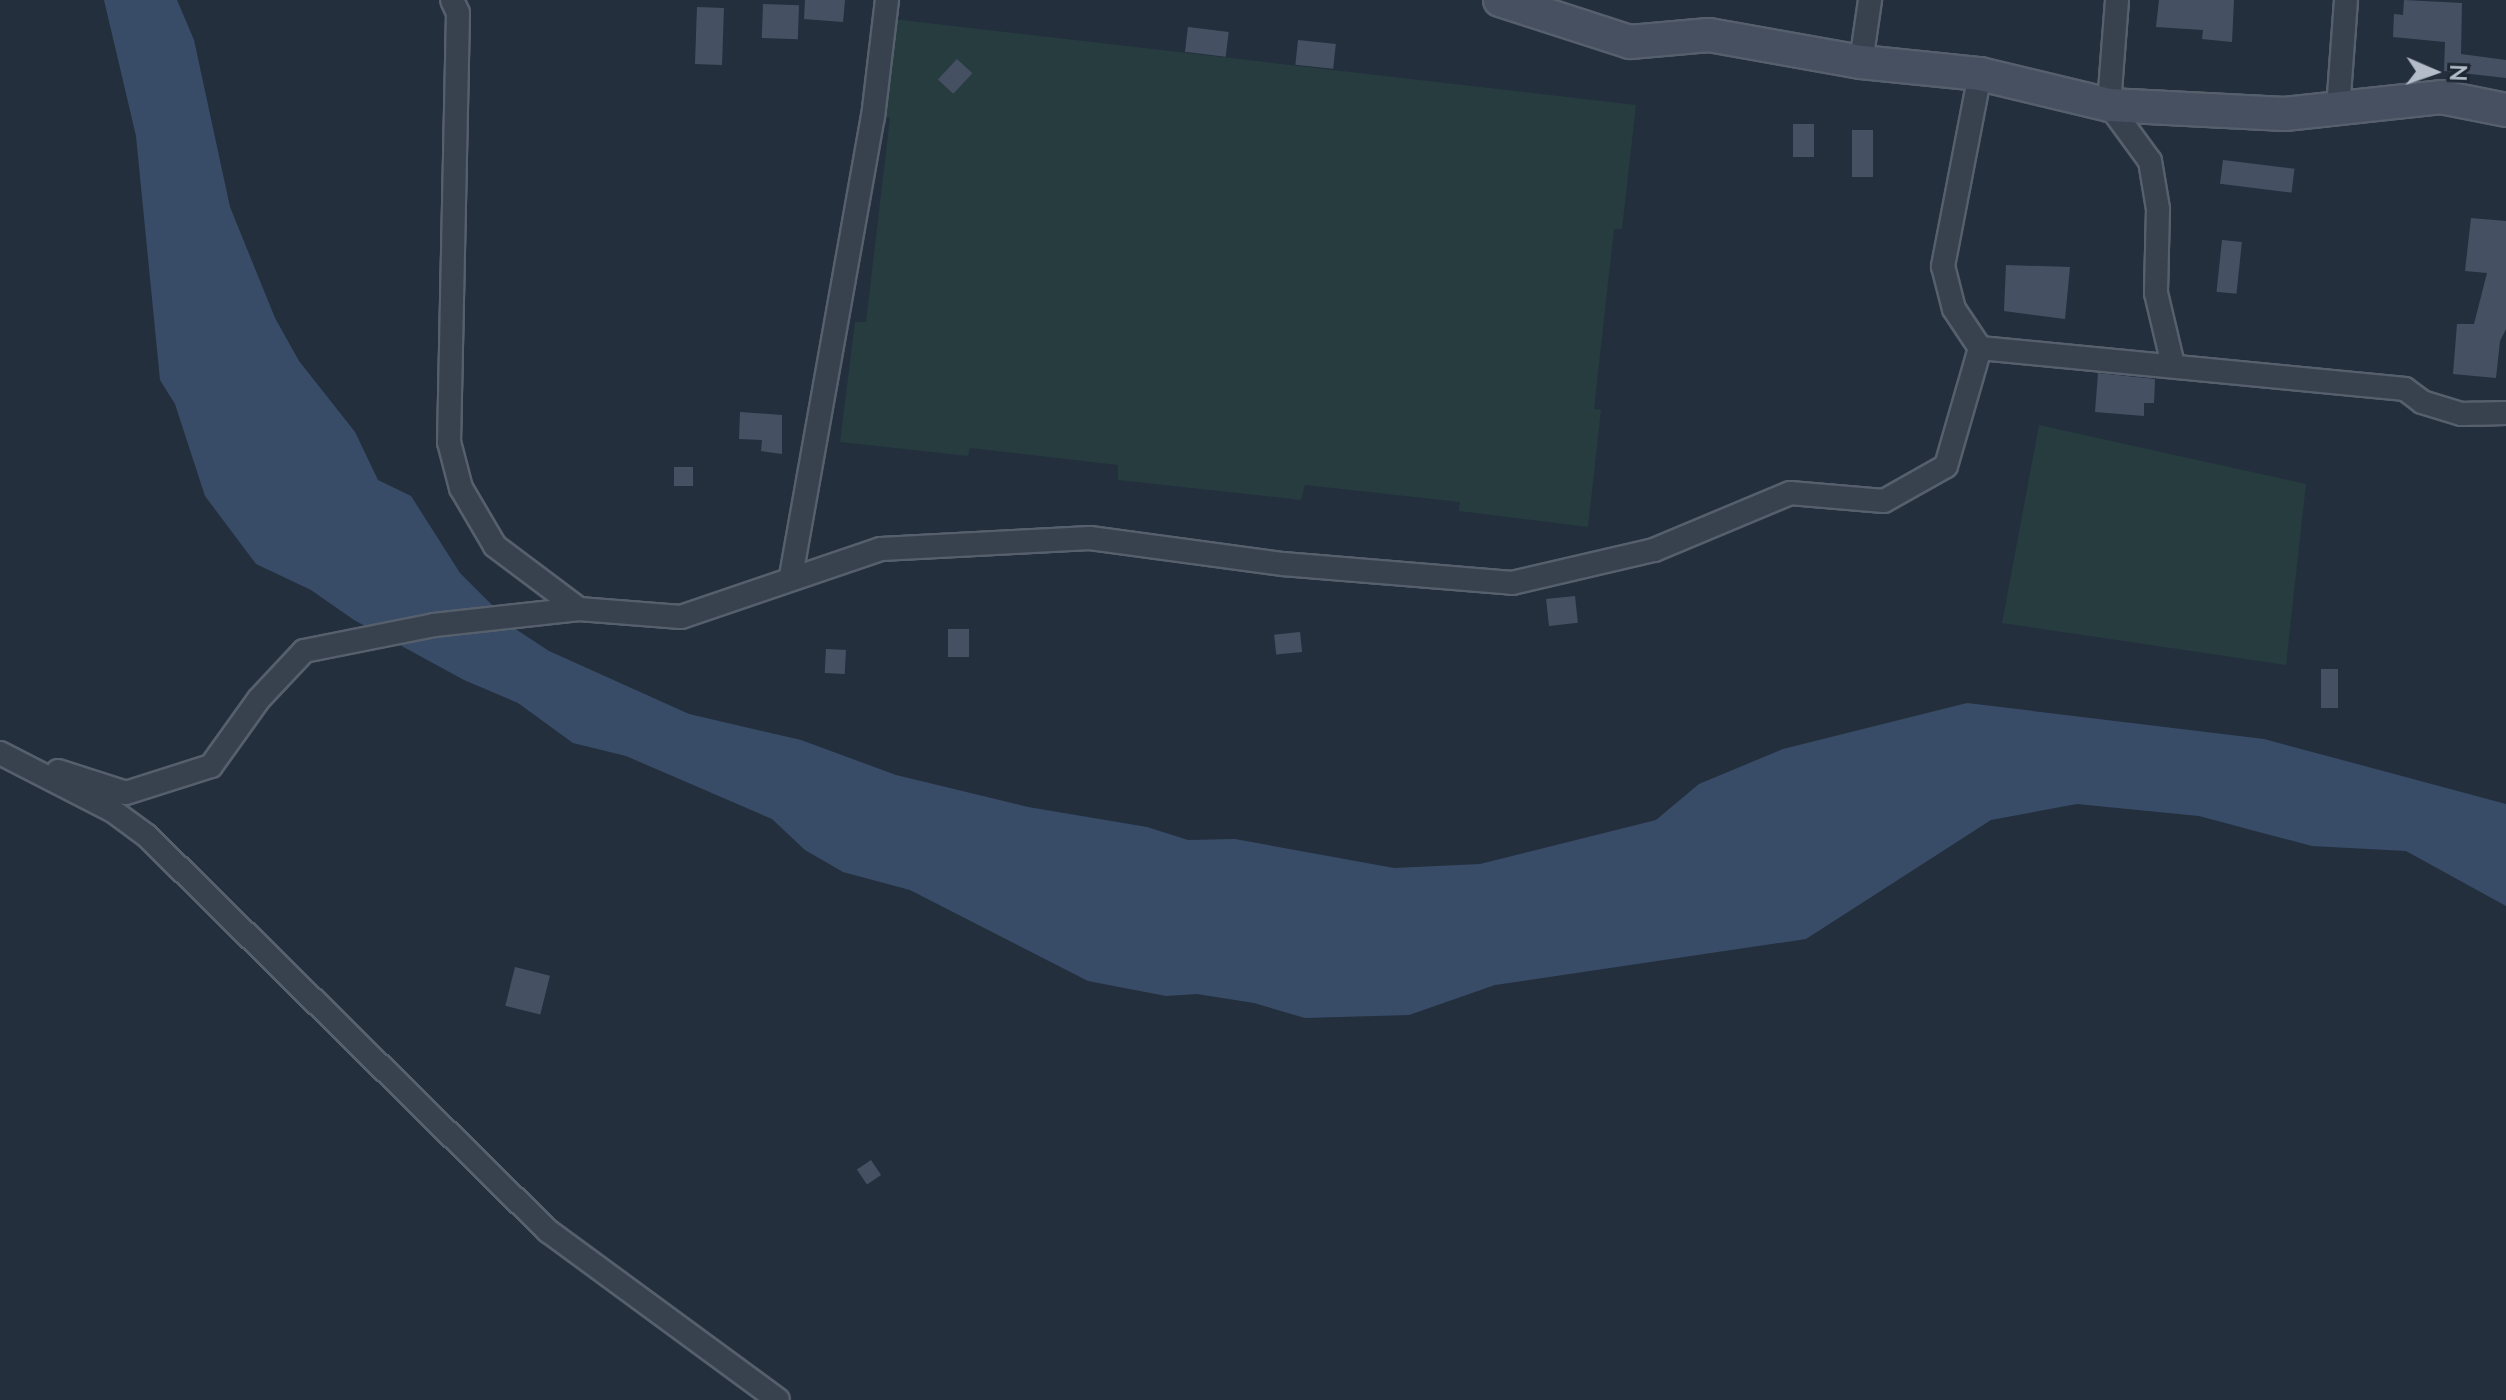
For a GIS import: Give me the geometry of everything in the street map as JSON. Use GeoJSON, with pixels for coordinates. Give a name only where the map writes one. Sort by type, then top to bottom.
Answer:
{"type":"FeatureCollection","features":[{"type":"Feature","properties":{"kind":"street"},"geometry":{"type":"LineString","coordinates":[[452,0],[458,13],[449,442],[461,488],[495,546],[579,609]]}},
{"type":"Feature","properties":{"kind":"street"},"geometry":{"type":"LineString","coordinates":[[791,576],[873,117],[887,0]]}},
{"type":"Feature","properties":{"kind":"street"},"geometry":{"type":"LineString","coordinates":[[1861,62],[1870,0]]}},
{"type":"Feature","properties":{"kind":"street"},"geometry":{"type":"LineString","coordinates":[[2117,0],[2109,105],[2150,161],[2158,209],[2156,293],[2173,365]]}},
{"type":"Feature","properties":{"kind":"street"},"geometry":{"type":"LineString","coordinates":[[2338,109],[2346,0]]}},
{"type":"Feature","properties":{"kind":"street"},"geometry":{"type":"LineString","coordinates":[[1504,1],[1630,42],[1709,35],[1861,62],[1980,74],[2109,105],[2285,114],[2441,97],[2506,110]]}},
{"type":"Feature","properties":{"kind":"street"},"geometry":{"type":"LineString","coordinates":[[0,752],[126,793],[211,766],[259,699],[304,651],[434,625],[579,609],[681,617],[791,576],[881,549],[1090,538],[1283,564],[1512,583],[1654,550],[1790,493],[1884,501],[1946,466],[1980,348],[1954,309],[1943,266],[1980,74]]}},
{"type":"Feature","properties":{"kind":"street"},"geometry":{"type":"LineString","coordinates":[[1980,348],[2405,389],[2422,402],[2461,414],[2506,413]]}},
{"type":"Feature","properties":{"kind":"street"},"geometry":{"type":"LineString","coordinates":[[0,752],[113,811],[147,836],[548,1231],[778,1400]]}},
{"type":"Feature","properties":{"kind":"green space"},"geometry":{"type":"Polygon","coordinates":[[[893,19],[1636,105],[1622,229],[1614,229],[1594,409],[1601,410],[1588,527],[1459,511],[1460,502],[1305,485],[1301,500],[1118,480],[1118,465],[970,448],[968,456],[840,442],[855,322],[866,322],[890,118],[882,116],[893,19]]]}},
{"type":"Feature","properties":{"kind":"green space"},"geometry":{"type":"Polygon","coordinates":[[[2039,425],[2306,484],[2286,665],[2002,623],[2039,425]]]}},
{"type":"Feature","properties":{"kind":"water"},"geometry":{"type":"Polygon","coordinates":[[[104,0],[177,0],[194,40],[230,207],[275,318],[299,361],[355,432],[378,480],[411,496],[460,573],[517,630],[549,651],[689,714],[801,740],[896,775],[1028,807],[1147,827],[1188,840],[1235,839],[1394,868],[1480,864],[1656,820],[1699,784],[1783,749],[1967,703],[2264,739],[2506,804],[2506,906],[2406,851],[2312,846],[2199,816],[2077,804],[1991,820],[1806,939],[1495,985],[1409,1015],[1305,1018],[1254,1003],[1197,994],[1166,996],[1088,981],[910,890],[843,872],[805,850],[772,819],[626,756],[573,743],[518,703],[464,680],[354,620],[311,590],[256,564],[205,496],[175,404],[160,380],[136,136],[104,0]]]}},
{"type":"Feature","properties":{"kind":"building"},"geometry":{"type":"Polygon","coordinates":[[[805,0],[845,0],[843,22],[804,19],[805,0]]]}},
{"type":"Feature","properties":{"kind":"building"},"geometry":{"type":"Polygon","coordinates":[[[2159,0],[2234,0],[2232,42],[2202,39],[2203,30],[2156,27],[2159,0]]]}},
{"type":"Feature","properties":{"kind":"building"},"geometry":{"type":"Polygon","coordinates":[[[2404,0],[2462,3],[2461,54],[2506,60],[2506,78],[2444,71],[2445,42],[2393,37],[2394,14],[2403,15],[2404,0]]]}},
{"type":"Feature","properties":{"kind":"building"},"geometry":{"type":"Polygon","coordinates":[[[763,4],[799,5],[798,39],[762,38],[763,4]]]}},
{"type":"Feature","properties":{"kind":"building"},"geometry":{"type":"Polygon","coordinates":[[[697,7],[724,8],[722,65],[695,64],[697,7]]]}},
{"type":"Feature","properties":{"kind":"building"},"geometry":{"type":"Polygon","coordinates":[[[1188,27],[1229,32],[1226,57],[1185,52],[1188,27]]]}},
{"type":"Feature","properties":{"kind":"building"},"geometry":{"type":"Polygon","coordinates":[[[1298,40],[1336,44],[1333,69],[1295,65],[1298,40]]]}},
{"type":"Feature","properties":{"kind":"building"},"geometry":{"type":"Polygon","coordinates":[[[957,59],[972,73],[953,94],[938,79],[957,59]]]}},
{"type":"Feature","properties":{"kind":"building"},"geometry":{"type":"Polygon","coordinates":[[[1793,124],[1814,124],[1814,157],[1793,157],[1793,124]]]}},
{"type":"Feature","properties":{"kind":"building"},"geometry":{"type":"Polygon","coordinates":[[[1852,130],[1873,130],[1873,177],[1852,177],[1852,130]]]}},
{"type":"Feature","properties":{"kind":"building"},"geometry":{"type":"Polygon","coordinates":[[[2223,160],[2294,169],[2292,193],[2220,184],[2223,160]]]}},
{"type":"Feature","properties":{"kind":"building"},"geometry":{"type":"Polygon","coordinates":[[[2471,218],[2506,221],[2506,329],[2500,341],[2496,378],[2453,374],[2457,324],[2474,324],[2487,273],[2465,271],[2471,218]]]}},
{"type":"Feature","properties":{"kind":"building"},"geometry":{"type":"Polygon","coordinates":[[[2222,240],[2242,242],[2236,294],[2217,292],[2222,240]]]}},
{"type":"Feature","properties":{"kind":"building"},"geometry":{"type":"Polygon","coordinates":[[[2006,265],[2070,267],[2065,319],[2004,311],[2006,265]]]}},
{"type":"Feature","properties":{"kind":"building"},"geometry":{"type":"Polygon","coordinates":[[[2098,373],[2155,379],[2154,403],[2144,403],[2144,416],[2095,412],[2098,373]]]}},
{"type":"Feature","properties":{"kind":"building"},"geometry":{"type":"Polygon","coordinates":[[[740,412],[782,415],[782,454],[761,451],[762,440],[739,439],[740,412]]]}},
{"type":"Feature","properties":{"kind":"building"},"geometry":{"type":"Polygon","coordinates":[[[674,467],[693,467],[693,486],[674,486],[674,467]]]}},
{"type":"Feature","properties":{"kind":"building"},"geometry":{"type":"Polygon","coordinates":[[[1575,596],[1578,623],[1549,626],[1546,599],[1575,596]]]}},
{"type":"Feature","properties":{"kind":"building"},"geometry":{"type":"Polygon","coordinates":[[[948,629],[969,629],[969,657],[948,657],[948,629]]]}},
{"type":"Feature","properties":{"kind":"building"},"geometry":{"type":"Polygon","coordinates":[[[1300,632],[1302,652],[1276,655],[1274,635],[1300,632]]]}},
{"type":"Feature","properties":{"kind":"building"},"geometry":{"type":"Polygon","coordinates":[[[826,649],[846,650],[845,674],[825,673],[826,649]]]}},
{"type":"Feature","properties":{"kind":"building"},"geometry":{"type":"Polygon","coordinates":[[[2321,669],[2338,669],[2338,708],[2321,708],[2321,669]]]}},
{"type":"Feature","properties":{"kind":"building"},"geometry":{"type":"Polygon","coordinates":[[[515,967],[550,976],[540,1015],[505,1006],[515,967]]]}},
{"type":"Feature","properties":{"kind":"building"},"geometry":{"type":"Polygon","coordinates":[[[871,1160],[881,1175],[867,1184],[857,1170],[871,1160]]]}}]}
